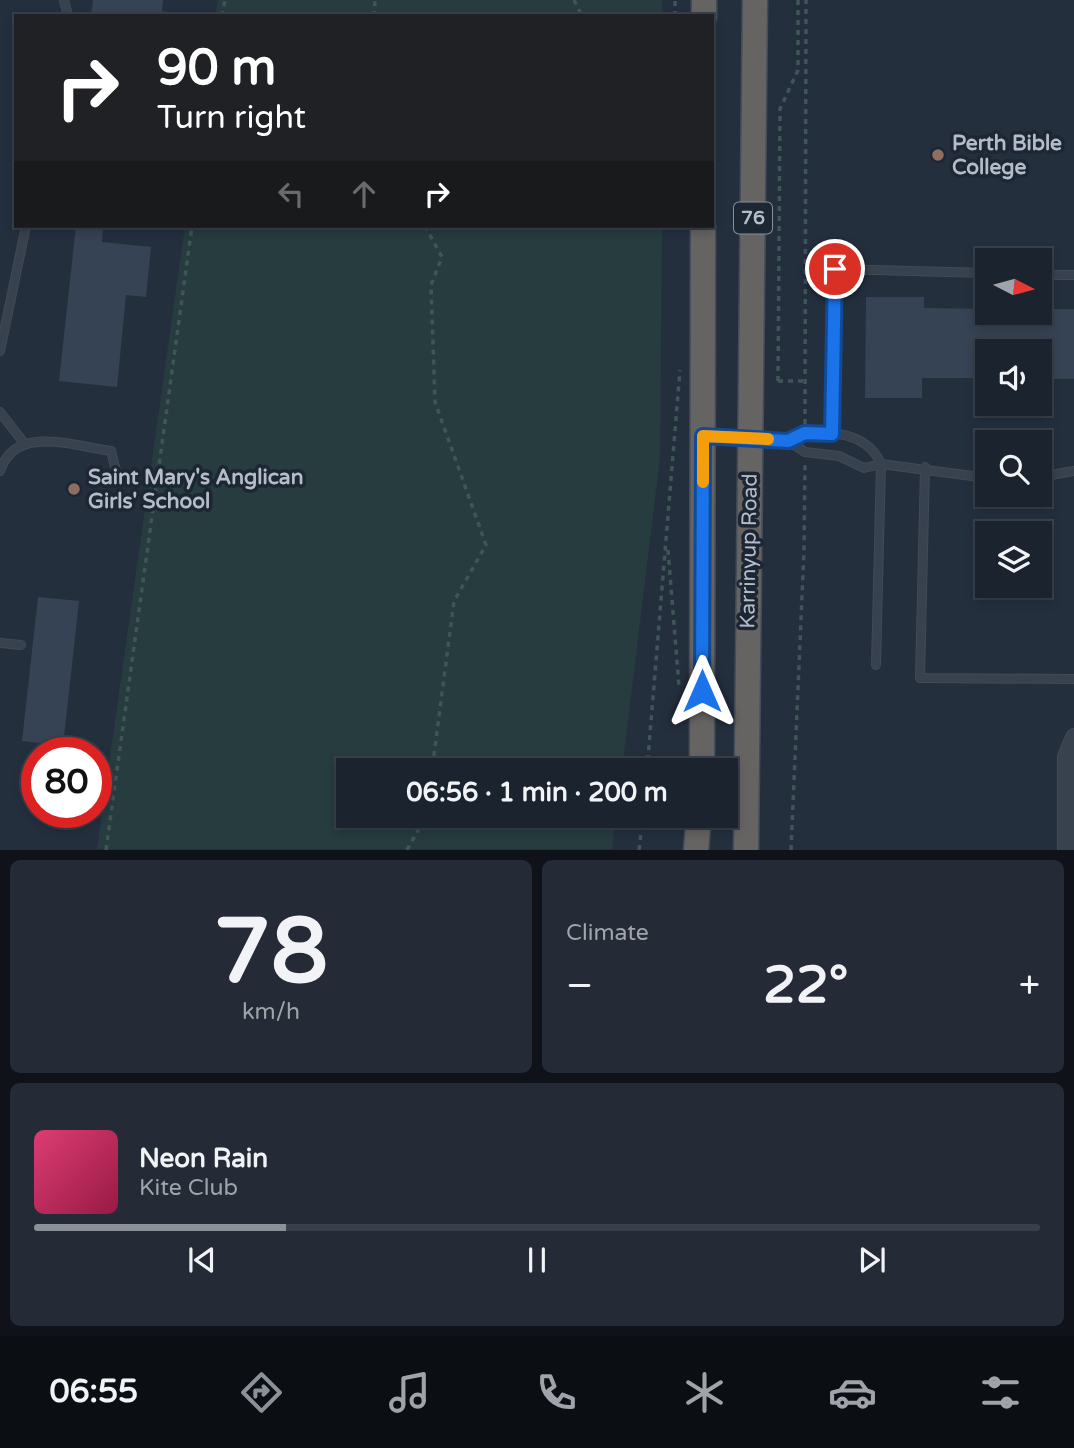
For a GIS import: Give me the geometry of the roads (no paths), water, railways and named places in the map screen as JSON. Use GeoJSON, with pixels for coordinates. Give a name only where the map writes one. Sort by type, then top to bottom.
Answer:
{"type":"FeatureCollection","features":[{"type":"Feature","properties":{"kind":"highway","name":"Karrinyup Road"},"geometry":{"type":"LineString","coordinates":[[746,849],[755,0]]}},
{"type":"Feature","properties":{"kind":"highway","name":"76"},"geometry":{"type":"LineString","coordinates":[[702,758],[703,228]]}},
{"type":"Feature","properties":{"kind":"highway"},"geometry":{"type":"LineString","coordinates":[[696,849],[698,828]]}},
{"type":"Feature","properties":{"kind":"street"},"geometry":{"type":"LineString","coordinates":[[1066,849],[1066,757],[1074,737]]}},
{"type":"Feature","properties":{"kind":"lane"},"geometry":{"type":"LineString","coordinates":[[0,351],[26,228]]}},
{"type":"Feature","properties":{"kind":"lane"},"geometry":{"type":"LineString","coordinates":[[832,434],[835,269],[975,273]]}},
{"type":"Feature","properties":{"kind":"lane"},"geometry":{"type":"LineString","coordinates":[[1052,275],[1074,275]]}},
{"type":"Feature","properties":{"kind":"lane"},"geometry":{"type":"LineString","coordinates":[[0,412],[24,443]]}},
{"type":"Feature","properties":{"kind":"lane"},"geometry":{"type":"LineString","coordinates":[[788,441],[805,433],[852,436],[877,454],[881,464],[876,664]]}},
{"type":"Feature","properties":{"kind":"lane"},"geometry":{"type":"LineString","coordinates":[[703,436],[788,441],[805,452],[839,456],[864,468],[881,464],[925,467],[975,476]]}},
{"type":"Feature","properties":{"kind":"lane"},"geometry":{"type":"LineString","coordinates":[[0,471],[4,458],[16,446],[33,440],[111,452],[116,471],[109,480]]}},
{"type":"Feature","properties":{"kind":"lane"},"geometry":{"type":"LineString","coordinates":[[925,467],[920,678],[1074,679]]}},
{"type":"Feature","properties":{"kind":"lane"},"geometry":{"type":"LineString","coordinates":[[1052,475],[1074,471]]}},
{"type":"Feature","properties":{"kind":"lane"},"geometry":{"type":"LineString","coordinates":[[0,643],[21,645]]}},
{"type":"Feature","properties":{"kind":"place","name":"Perth Bible College"},"geometry":{"type":"Point","coordinates":[938,155]}},
{"type":"Feature","properties":{"kind":"place","name":"Saint Mary's Anglican Girls' School"},"geometry":{"type":"Point","coordinates":[74,489]}}]}
